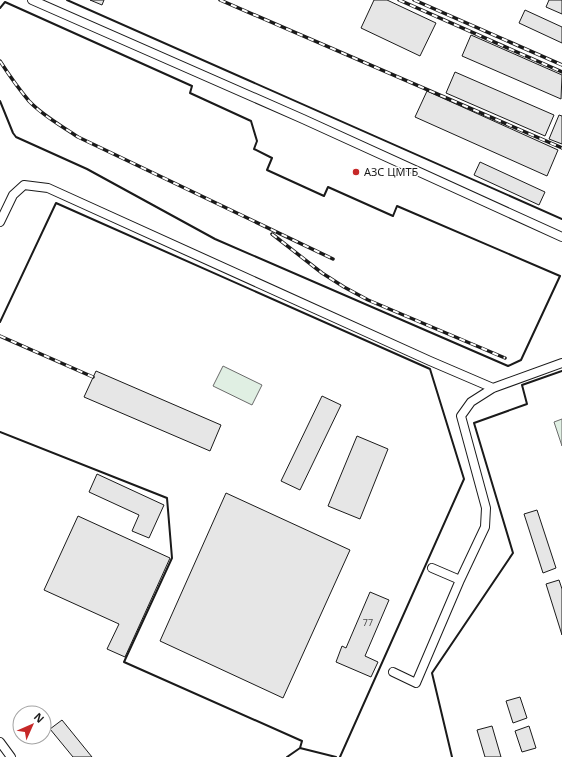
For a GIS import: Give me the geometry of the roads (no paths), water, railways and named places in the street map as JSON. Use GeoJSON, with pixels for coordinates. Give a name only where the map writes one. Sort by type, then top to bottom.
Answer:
{"type":"FeatureCollection","features":[{"type":"Feature","properties":{"kind":"street"},"geometry":{"type":"LineString","coordinates":[[32,0],[303,119],[562,237]]}},
{"type":"Feature","properties":{"kind":"street"},"geometry":{"type":"LineString","coordinates":[[0,222],[13,195],[24,185],[48,188],[493,388]]}},
{"type":"Feature","properties":{"kind":"street"},"geometry":{"type":"LineString","coordinates":[[392,672],[416,683],[460,580],[485,528],[486,508],[461,416],[470,402],[493,388],[562,363]]}},
{"type":"Feature","properties":{"kind":"street"},"geometry":{"type":"LineString","coordinates":[[432,568],[460,580]]}},
{"type":"Feature","properties":{"kind":"street"},"geometry":{"type":"LineString","coordinates":[[0,742],[11,757]]}},
{"type":"Feature","properties":{"kind":"railway"},"geometry":{"type":"LineString","coordinates":[[220,0],[562,148]]}},
{"type":"Feature","properties":{"kind":"railway"},"geometry":{"type":"LineString","coordinates":[[399,0],[562,72]]}},
{"type":"Feature","properties":{"kind":"railway"},"geometry":{"type":"LineString","coordinates":[[414,0],[562,65]]}},
{"type":"Feature","properties":{"kind":"railway"},"geometry":{"type":"LineString","coordinates":[[0,61],[17,86],[34,106],[46,116],[78,137],[333,259]]}},
{"type":"Feature","properties":{"kind":"railway"},"geometry":{"type":"LineString","coordinates":[[272,234],[322,273],[368,300],[505,358]]}},
{"type":"Feature","properties":{"kind":"railway"},"geometry":{"type":"LineString","coordinates":[[0,336],[93,377]]}},
{"type":"Feature","properties":{"kind":"place","name":"АЗС ЦМТБ"},"geometry":{"type":"Point","coordinates":[356,172]}}]}
